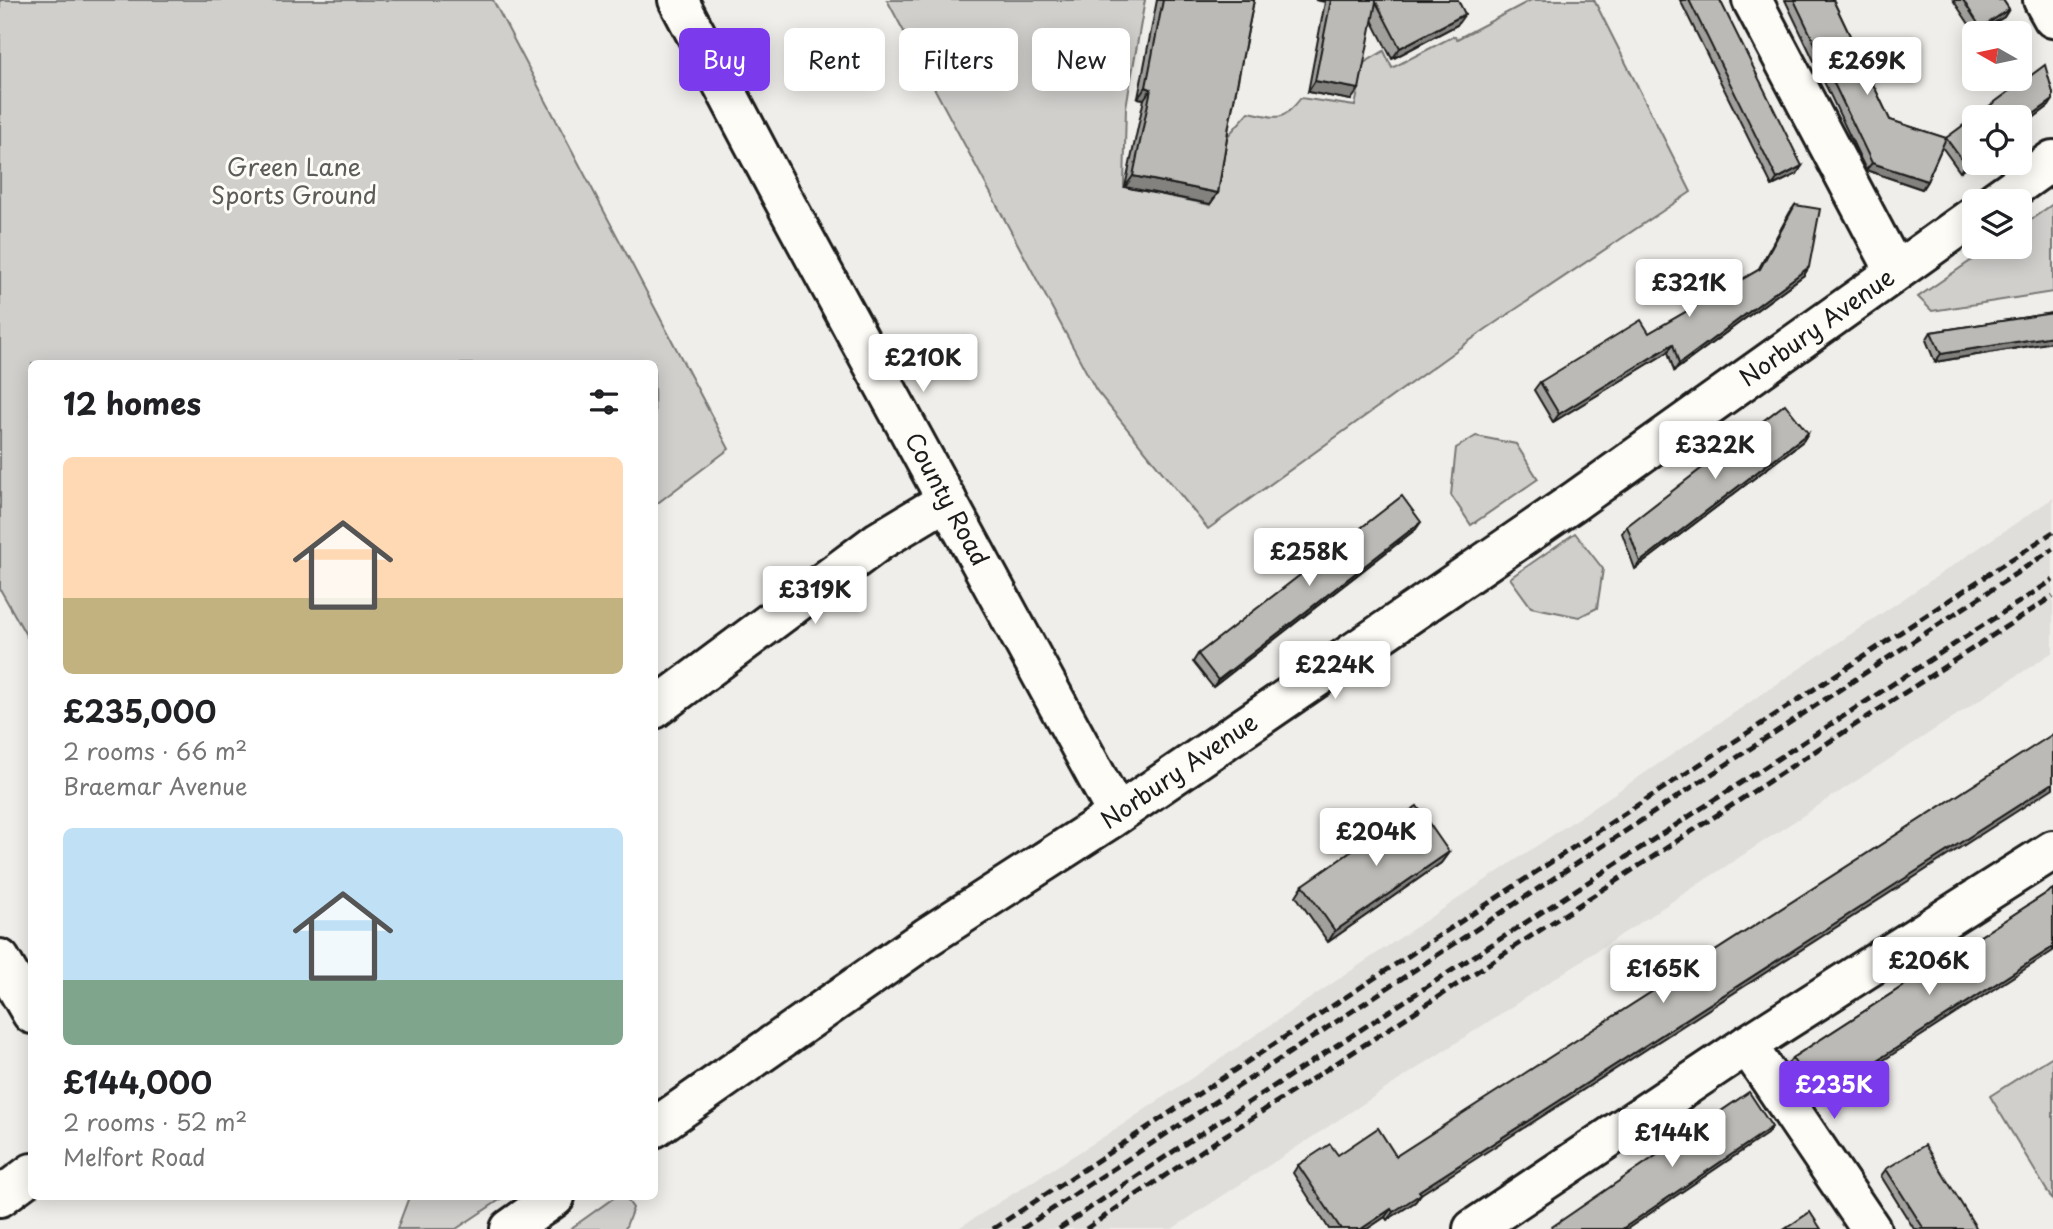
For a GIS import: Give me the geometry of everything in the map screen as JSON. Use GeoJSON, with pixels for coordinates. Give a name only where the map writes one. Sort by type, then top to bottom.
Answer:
{"type":"FeatureCollection","features":[{"type":"Feature","properties":{"kind":"street","name":"County Road"},"geometry":{"type":"LineString","coordinates":[[678,0],[1117,814]]}},
{"type":"Feature","properties":{"kind":"street"},"geometry":{"type":"LineString","coordinates":[[1752,0],[1895,271]]}},
{"type":"Feature","properties":{"kind":"street"},"geometry":{"type":"LineString","coordinates":[[2043,0],[2053,19]]}},
{"type":"Feature","properties":{"kind":"street"},"geometry":{"type":"LineString","coordinates":[[2011,189],[2053,160]]}},
{"type":"Feature","properties":{"kind":"street","name":"Norbury Avenue"},"geometry":{"type":"LineString","coordinates":[[658,1125],[927,937],[1117,814],[1575,501],[1962,224]]}},
{"type":"Feature","properties":{"kind":"street"},"geometry":{"type":"LineString","coordinates":[[658,706],[879,541],[947,500]]}},
{"type":"Feature","properties":{"kind":"street"},"geometry":{"type":"LineString","coordinates":[[1473,1229],[1747,1045],[2053,850]]}},
{"type":"Feature","properties":{"kind":"street"},"geometry":{"type":"LineString","coordinates":[[0,959],[28,1007]]}},
{"type":"Feature","properties":{"kind":"street"},"geometry":{"type":"LineString","coordinates":[[1747,1045],[1871,1229]]}},
{"type":"Feature","properties":{"kind":"street"},"geometry":{"type":"LineString","coordinates":[[0,1196],[28,1175]]}},
{"type":"Feature","properties":{"kind":"street"},"geometry":{"type":"LineString","coordinates":[[510,1229],[551,1200]]}},
{"type":"Feature","properties":{"kind":"shaded area"},"geometry":{"type":"Polygon","coordinates":[[[2053,498],[2053,652],[1172,1229],[957,1229],[1116,1129],[2053,498]]]}},
{"type":"Feature","properties":{"kind":"green space","name":"Green Lane Sports Ground"},"geometry":{"type":"Polygon","coordinates":[[[0,0],[493,0],[729,449],[658,503],[658,360],[28,360],[28,639],[0,589],[0,0]]]}},
{"type":"Feature","properties":{"kind":"green space"},"geometry":{"type":"Polygon","coordinates":[[[887,0],[1145,0],[1130,84],[1130,28],[1032,28],[1032,91],[1129,91],[1124,187],[1211,205],[1225,139],[1249,112],[1279,117],[1289,112],[1301,98],[1355,106],[1364,63],[1384,51],[1392,68],[1454,36],[1457,39],[1531,0],[1594,0],[1691,192],[1486,329],[1208,529],[1096,390],[936,91],[1018,91],[1018,28],[902,28],[887,0]]]}},
{"type":"Feature","properties":{"kind":"green space"},"geometry":{"type":"Polygon","coordinates":[[[2053,204],[2053,292],[1932,311],[1918,297],[1973,259],[2032,259],[2032,219],[2053,204]]]}},
{"type":"Feature","properties":{"kind":"green space"},"geometry":{"type":"Polygon","coordinates":[[[1476,436],[1516,444],[1538,479],[1471,525],[1451,495],[1456,448],[1476,436]]]}},
{"type":"Feature","properties":{"kind":"green space"},"geometry":{"type":"Polygon","coordinates":[[[1575,533],[1603,569],[1597,608],[1579,617],[1531,607],[1510,578],[1575,533]]]}},
{"type":"Feature","properties":{"kind":"green space"},"geometry":{"type":"Polygon","coordinates":[[[2053,1056],[2053,1201],[1990,1096],[2053,1056]]]}},
{"type":"Feature","properties":{"kind":"green space"},"geometry":{"type":"Polygon","coordinates":[[[408,1200],[500,1200],[456,1229],[397,1229],[408,1200]]]}},
{"type":"Feature","properties":{"kind":"green space"},"geometry":{"type":"Polygon","coordinates":[[[611,1200],[627,1200],[633,1208],[625,1229],[570,1229],[611,1200]]]}},
{"type":"Feature","properties":{"kind":"building"},"geometry":{"type":"Polygon","coordinates":[[[1163,0],[1254,0],[1218,193],[1133,176],[1151,89],[1146,87],[1163,0]]]}},
{"type":"Feature","properties":{"kind":"building"},"geometry":{"type":"Polygon","coordinates":[[[1331,0],[1458,0],[1465,14],[1400,48],[1376,2],[1359,89],[1315,81],[1331,0]]]}},
{"type":"Feature","properties":{"kind":"building"},"geometry":{"type":"Polygon","coordinates":[[[1689,0],[1720,0],[1802,166],[1777,179],[1689,0]]]}},
{"type":"Feature","properties":{"kind":"building"},"geometry":{"type":"Polygon","coordinates":[[[1794,0],[1833,0],[1890,120],[1946,138],[1927,181],[1872,163],[1794,0]]]}},
{"type":"Feature","properties":{"kind":"building"},"geometry":{"type":"Polygon","coordinates":[[[1963,0],[2003,0],[2009,9],[1991,21],[1976,21],[1963,0]]]}},
{"type":"Feature","properties":{"kind":"building"},"geometry":{"type":"Polygon","coordinates":[[[2045,65],[2053,100],[2032,115],[2032,105],[1990,105],[2010,91],[2032,91],[2032,75],[2045,65]]]}},
{"type":"Feature","properties":{"kind":"building"},"geometry":{"type":"Polygon","coordinates":[[[1962,126],[1962,160],[1946,138],[1962,126]]]}},
{"type":"Feature","properties":{"kind":"building"},"geometry":{"type":"Polygon","coordinates":[[[1795,205],[1820,209],[1809,267],[1679,364],[1673,344],[1559,414],[1540,382],[1641,320],[1649,333],[1760,269],[1795,205]]]}},
{"type":"Feature","properties":{"kind":"building"},"geometry":{"type":"Polygon","coordinates":[[[2053,313],[2053,336],[1941,354],[1931,332],[2053,313]]]}},
{"type":"Feature","properties":{"kind":"building"},"geometry":{"type":"Polygon","coordinates":[[[1785,404],[1808,433],[1640,562],[1627,526],[1785,404]]]}},
{"type":"Feature","properties":{"kind":"building"},"geometry":{"type":"Polygon","coordinates":[[[1402,496],[1421,522],[1218,680],[1198,654],[1402,496]]]}},
{"type":"Feature","properties":{"kind":"building"},"geometry":{"type":"Polygon","coordinates":[[[2053,734],[2053,783],[1419,1191],[1421,1194],[1393,1212],[1391,1209],[1361,1229],[1341,1229],[1298,1165],[1330,1144],[1338,1155],[1378,1128],[1396,1156],[2053,734]]]}},
{"type":"Feature","properties":{"kind":"building"},"geometry":{"type":"Polygon","coordinates":[[[1417,806],[1449,852],[1335,931],[1303,885],[1417,806]]]}},
{"type":"Feature","properties":{"kind":"building"},"geometry":{"type":"Polygon","coordinates":[[[2053,889],[2053,947],[1819,1098],[1792,1058],[2053,889]]]}},
{"type":"Feature","properties":{"kind":"building"},"geometry":{"type":"Polygon","coordinates":[[[1749,1092],[1772,1127],[1622,1229],[1549,1229],[1749,1092]]]}},
{"type":"Feature","properties":{"kind":"building"},"geometry":{"type":"Polygon","coordinates":[[[1925,1145],[1977,1229],[1924,1229],[1886,1169],[1925,1145]]]}},
{"type":"Feature","properties":{"kind":"building"},"geometry":{"type":"Polygon","coordinates":[[[1810,1212],[1821,1229],[1785,1229],[1810,1212]]]}},
{"type":"Feature","properties":{"kind":"railway"},"geometry":{"type":"LineString","coordinates":[[993,1229],[2053,532]]}},
{"type":"Feature","properties":{"kind":"railway"},"geometry":{"type":"LineString","coordinates":[[1022,1229],[2053,549]]}},
{"type":"Feature","properties":{"kind":"railway"},"geometry":{"type":"LineString","coordinates":[[1059,1229],[1177,1149],[2053,580]]}},
{"type":"Feature","properties":{"kind":"railway"},"geometry":{"type":"LineString","coordinates":[[1086,1229],[2053,596]]}}]}
